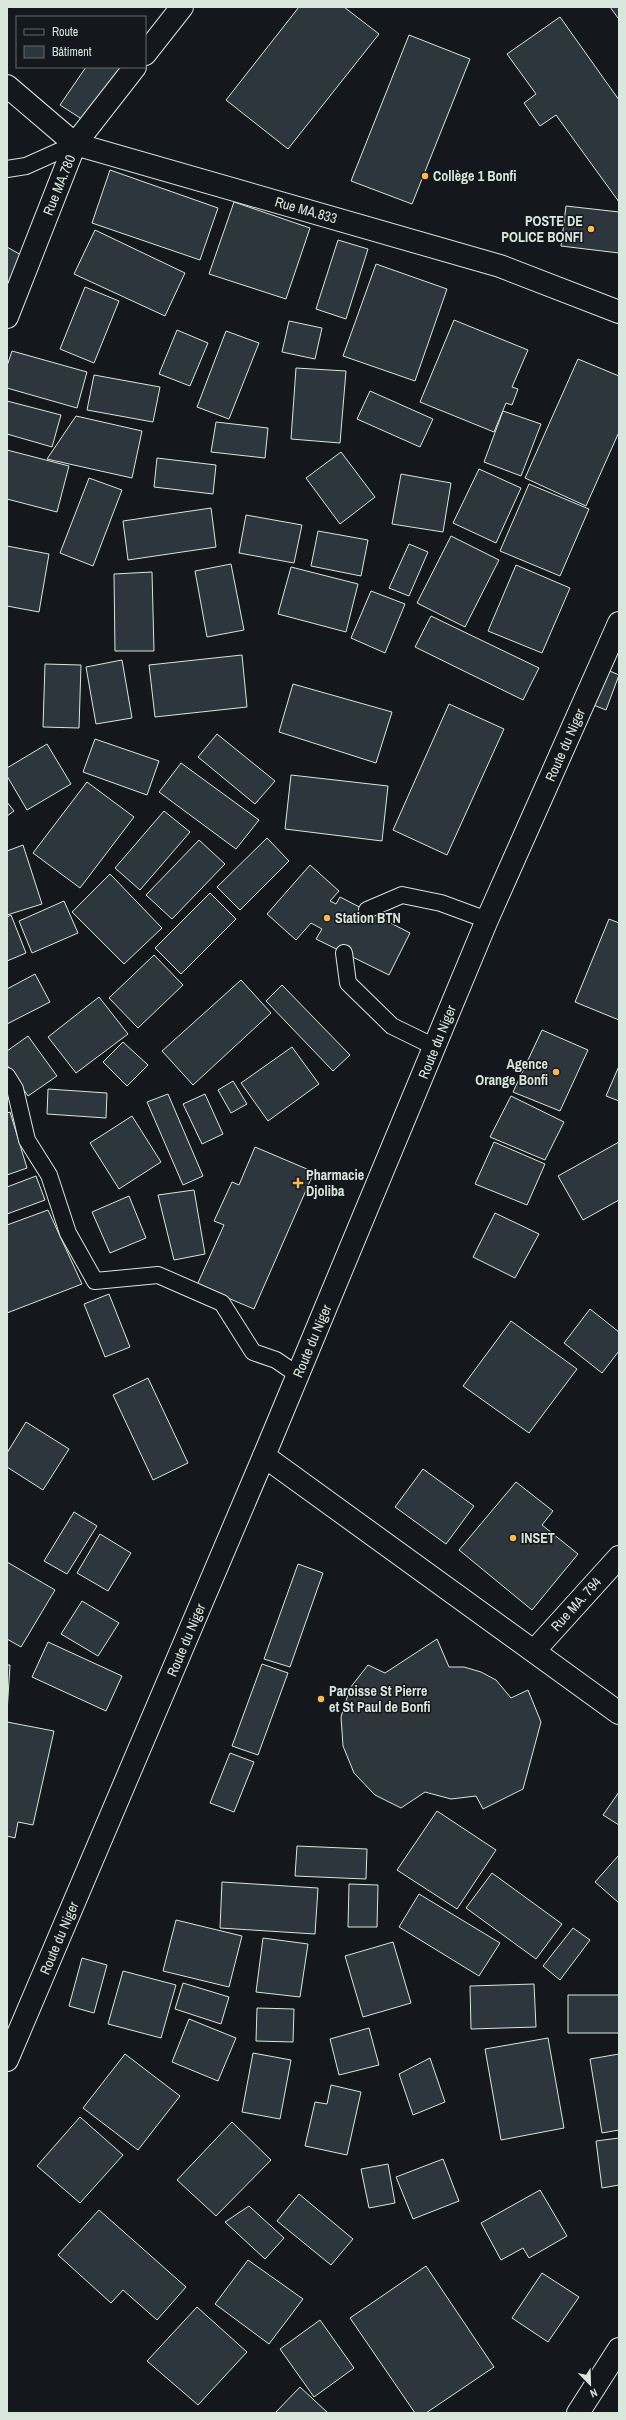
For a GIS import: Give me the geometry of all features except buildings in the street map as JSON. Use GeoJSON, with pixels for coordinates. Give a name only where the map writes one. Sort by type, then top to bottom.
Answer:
{"type":"FeatureCollection","features":[{"type":"Feature","properties":{"kind":"main road"},"geometry":{"type":"LineString","coordinates":[[146,53],[182,7]]}},
{"type":"Feature","properties":{"kind":"main road","name":"Rue MA.780"},"geometry":{"type":"LineString","coordinates":[[7,316],[75,144],[134,68]]}},
{"type":"Feature","properties":{"kind":"main road","name":"Rue MA.833"},"geometry":{"type":"LineString","coordinates":[[7,86],[75,144],[500,266],[619,312]]}},
{"type":"Feature","properties":{"kind":"main road","name":"Route du Niger"},"geometry":{"type":"LineString","coordinates":[[7,2060],[264,1456],[487,920],[619,623]]}},
{"type":"Feature","properties":{"kind":"main road"},"geometry":{"type":"LineString","coordinates":[[264,1456],[619,1713]]}},
{"type":"Feature","properties":{"kind":"main road","name":"Rue MA. 794"},"geometry":{"type":"LineString","coordinates":[[534,1651],[619,1557]]}},
{"type":"Feature","properties":{"kind":"main road"},"geometry":{"type":"LineString","coordinates":[[578,2413],[619,2349]]}},
{"type":"Feature","properties":{"kind":"lane"},"geometry":{"type":"LineString","coordinates":[[7,169],[26,166],[75,144]]}},
{"type":"Feature","properties":{"kind":"lane"},"geometry":{"type":"LineString","coordinates":[[367,910],[402,895],[441,903],[487,920]]}},
{"type":"Feature","properties":{"kind":"lane"},"geometry":{"type":"LineString","coordinates":[[344,953],[348,983],[392,1026],[435,1047]]}},
{"type":"Feature","properties":{"kind":"lane"},"geometry":{"type":"LineString","coordinates":[[7,1076],[15,1089],[27,1140],[49,1175],[68,1233],[95,1281],[158,1275],[222,1303],[253,1352],[276,1360],[298,1375]]}},
{"type":"Feature","properties":{"kind":"place","name":"Collège 1 Bonfi"},"geometry":{"type":"Point","coordinates":[425,176]}},
{"type":"Feature","properties":{"kind":"place","name":"POSTE DE POLICE BONFI"},"geometry":{"type":"Point","coordinates":[591,229]}},
{"type":"Feature","properties":{"kind":"place","name":"Station BTN"},"geometry":{"type":"Point","coordinates":[327,918]}},
{"type":"Feature","properties":{"kind":"place","name":"Agence Orange Bonfi"},"geometry":{"type":"Point","coordinates":[556,1072]}},
{"type":"Feature","properties":{"kind":"place","name":"Pharmacie Djoliba"},"geometry":{"type":"Point","coordinates":[298,1183]}},
{"type":"Feature","properties":{"kind":"place","name":"INSET"},"geometry":{"type":"Point","coordinates":[513,1538]}},
{"type":"Feature","properties":{"kind":"place","name":"Paroisse St Pierre et St Paul de Bonfi"},"geometry":{"type":"Point","coordinates":[321,1699]}}]}
